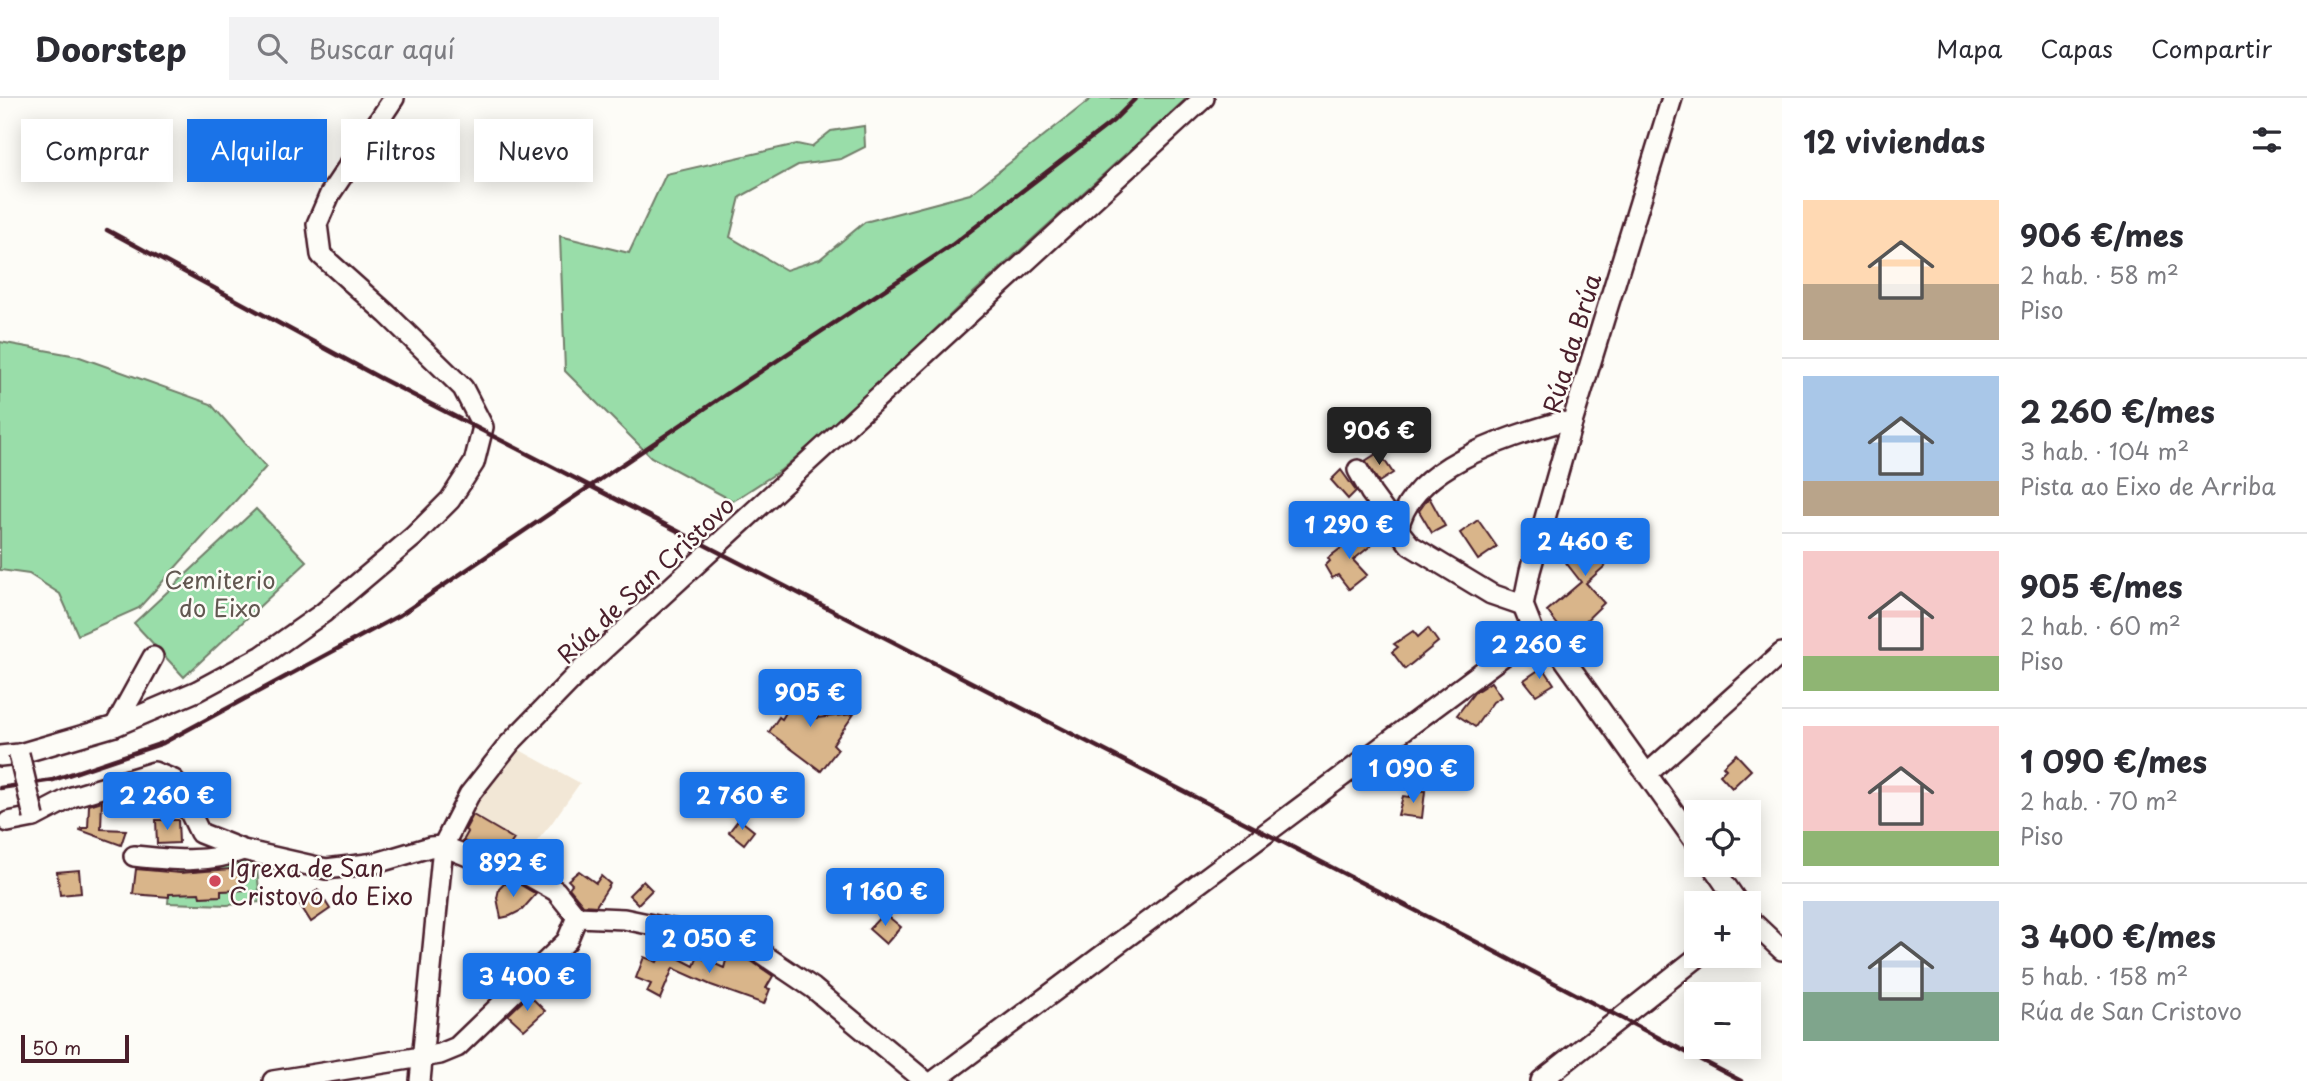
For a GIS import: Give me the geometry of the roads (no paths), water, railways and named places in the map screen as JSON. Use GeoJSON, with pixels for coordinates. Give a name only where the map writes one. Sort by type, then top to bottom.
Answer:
{"type":"FeatureCollection","features":[{"type":"Feature","properties":{"kind":"street"},"geometry":{"type":"LineString","coordinates":[[372,98],[382,115]]}},
{"type":"Feature","properties":{"kind":"street"},"geometry":{"type":"LineString","coordinates":[[34,817],[10,755],[115,726],[197,691],[262,656],[323,613],[413,537],[450,500],[474,463],[483,426],[463,388],[321,255],[317,224],[330,194],[394,98]]}},
{"type":"Feature","properties":{"kind":"street","name":"Rúa de San Cristovo"},"geometry":{"type":"LineString","coordinates":[[420,1081],[443,846],[469,795],[485,774],[510,743],[580,671],[1204,98]]}},
{"type":"Feature","properties":{"kind":"street","name":"Rúa da Brúa"},"geometry":{"type":"LineString","coordinates":[[1524,605],[1530,571],[1572,423],[1672,98]]}},
{"type":"Feature","properties":{"kind":"street"},"geometry":{"type":"LineString","coordinates":[[1398,530],[1401,514],[1415,495],[1440,472],[1478,449],[1559,422],[1572,423]]}},
{"type":"Feature","properties":{"kind":"street"},"geometry":{"type":"LineString","coordinates":[[1358,470],[1371,493],[1410,544],[1491,594],[1524,605],[1534,633],[1562,656],[1684,827]]}},
{"type":"Feature","properties":{"kind":"street"},"geometry":{"type":"LineString","coordinates":[[934,1081],[1534,633]]}},
{"type":"Feature","properties":{"kind":"street"},"geometry":{"type":"LineString","coordinates":[[1647,774],[1782,653]]}},
{"type":"Feature","properties":{"kind":"street"},"geometry":{"type":"LineString","coordinates":[[115,726],[153,657]]}},
{"type":"Feature","properties":{"kind":"street"},"geometry":{"type":"LineString","coordinates":[[1384,747],[1422,769],[1454,773]]}},
{"type":"Feature","properties":{"kind":"street"},"geometry":{"type":"LineString","coordinates":[[8,822],[34,817],[72,797],[154,772],[174,780],[200,833],[243,850],[326,869],[376,863],[430,847],[443,846],[507,872],[522,872],[556,891],[577,917],[624,919],[749,945],[813,988],[925,1081]]}},
{"type":"Feature","properties":{"kind":"street"},"geometry":{"type":"LineString","coordinates":[[134,856],[186,861],[230,855],[243,850]]}},
{"type":"Feature","properties":{"kind":"street"},"geometry":{"type":"LineString","coordinates":[[273,1081],[440,1054],[457,1047],[566,941],[577,917]]}},
{"type":"Feature","properties":{"kind":"street"},"geometry":{"type":"LineString","coordinates":[[1761,930],[1782,950]]}},
{"type":"Feature","properties":{"kind":"street"},"geometry":{"type":"LineString","coordinates":[[1541,1081],[1684,968]]}},
{"type":"Feature","properties":{"kind":"railway"},"geometry":{"type":"LineString","coordinates":[[0,788],[53,780],[163,743],[400,615],[952,245],[1113,121],[1136,98]]}},
{"type":"Feature","properties":{"kind":"railway"},"geometry":{"type":"LineString","coordinates":[[107,230],[380,378],[1469,938],[1741,1081]]}},
{"type":"Feature","properties":{"kind":"place","name":"Igrexa de San Cristovo do Eixo"},"geometry":{"type":"Point","coordinates":[215,881]}},
{"type":"Feature","properties":{"kind":"park label","name":"Cemiterio do Eixo"},"geometry":{"type":"Point","coordinates":[220,593]}}]}
